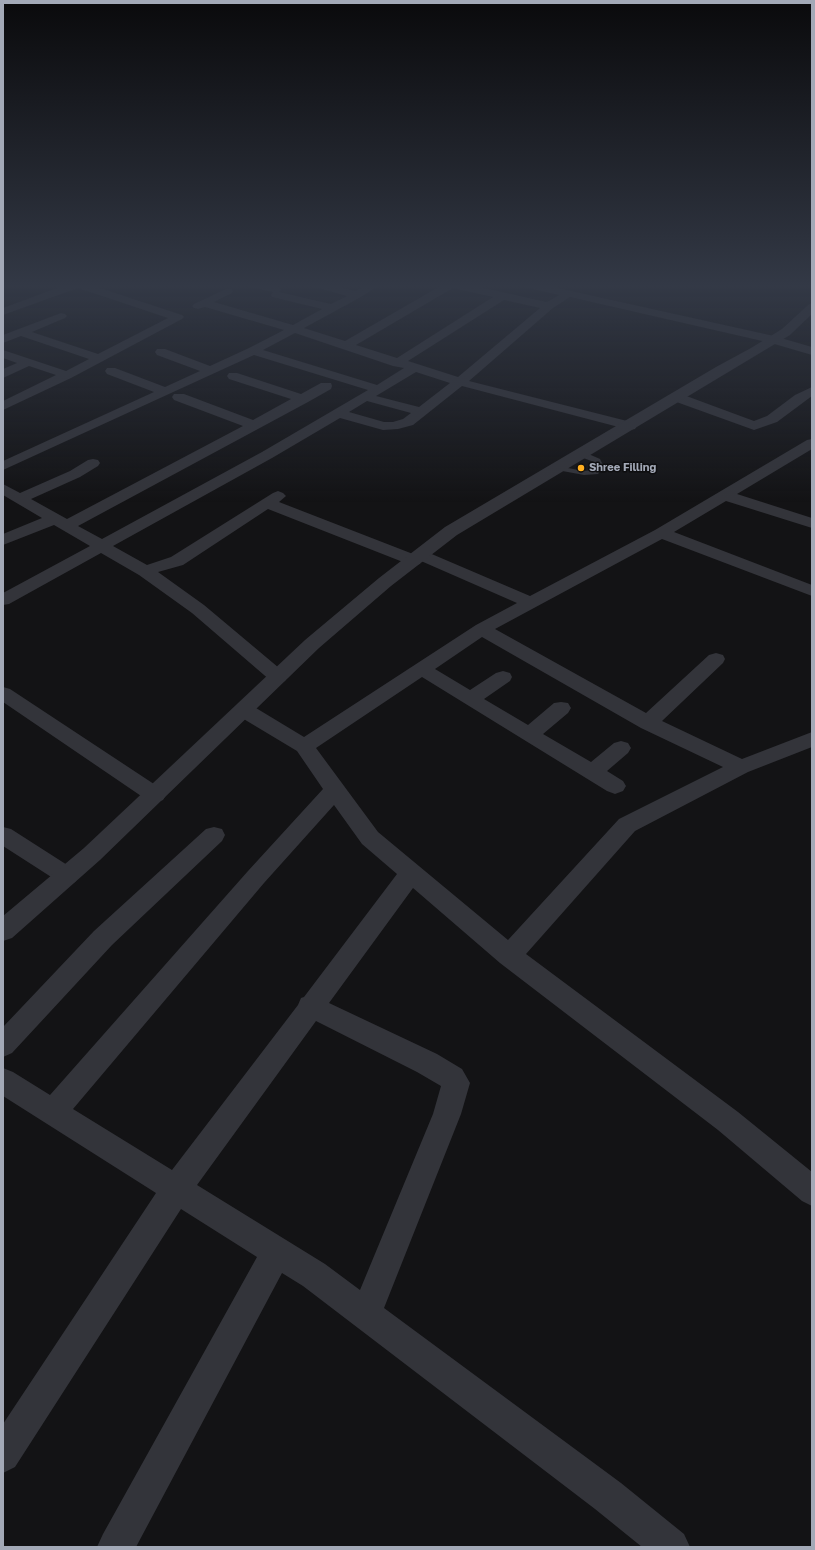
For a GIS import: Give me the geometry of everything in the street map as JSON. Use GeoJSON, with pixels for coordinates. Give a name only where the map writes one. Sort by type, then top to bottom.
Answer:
{"type":"FeatureCollection","features":[{"type":"Feature","properties":{"kind":"street"},"geometry":{"type":"LineString","coordinates":[[13,357],[67,375]]}},
{"type":"Feature","properties":{"kind":"street"},"geometry":{"type":"LineString","coordinates":[[175,357],[210,370]]}},
{"type":"Feature","properties":{"kind":"street"},"geometry":{"type":"LineString","coordinates":[[3,466],[239,357]]}},
{"type":"Feature","properties":{"kind":"street"},"geometry":{"type":"LineString","coordinates":[[271,357],[421,412]]}},
{"type":"Feature","properties":{"kind":"street"},"geometry":{"type":"LineString","coordinates":[[380,357],[460,382],[630,426]]}},
{"type":"Feature","properties":{"kind":"street"},"geometry":{"type":"LineString","coordinates":[[397,363],[406,357]]}},
{"type":"Feature","properties":{"kind":"street"},"geometry":{"type":"LineString","coordinates":[[339,412],[383,426],[393,426],[408,422],[460,382],[489,357]]}},
{"type":"Feature","properties":{"kind":"street"},"geometry":{"type":"LineString","coordinates":[[3,932],[67,876],[155,794],[312,644],[417,557],[451,531],[744,357]]}},
{"type":"Feature","properties":{"kind":"street"},"geometry":{"type":"LineString","coordinates":[[6,402],[67,375],[100,358]]}},
{"type":"Feature","properties":{"kind":"street"},"geometry":{"type":"LineString","coordinates":[[3,374],[28,362]]}},
{"type":"Feature","properties":{"kind":"street"},"geometry":{"type":"LineString","coordinates":[[3,600],[100,545],[284,435],[339,412],[414,368]]}},
{"type":"Feature","properties":{"kind":"street"},"geometry":{"type":"LineString","coordinates":[[111,371],[164,391]]}},
{"type":"Feature","properties":{"kind":"street"},"geometry":{"type":"LineString","coordinates":[[252,383],[266,375]]}},
{"type":"Feature","properties":{"kind":"street"},"geometry":{"type":"LineString","coordinates":[[233,376],[303,398]]}},
{"type":"Feature","properties":{"kind":"street"},"geometry":{"type":"LineString","coordinates":[[3,540],[60,522],[254,425],[326,386]]}},
{"type":"Feature","properties":{"kind":"street"},"geometry":{"type":"LineString","coordinates":[[676,397],[754,426],[772,419],[812,391]]}},
{"type":"Feature","properties":{"kind":"street"},"geometry":{"type":"LineString","coordinates":[[179,397],[284,435]]}},
{"type":"Feature","properties":{"kind":"street"},"geometry":{"type":"LineString","coordinates":[[304,746],[482,630],[661,533],[812,443]]}},
{"type":"Feature","properties":{"kind":"street"},"geometry":{"type":"LineString","coordinates":[[9,495],[75,474],[93,463]]}},
{"type":"Feature","properties":{"kind":"street"},"geometry":{"type":"LineString","coordinates":[[145,570],[177,561],[281,493]]}},
{"type":"Feature","properties":{"kind":"street"},"geometry":{"type":"LineString","coordinates":[[9,495],[145,570],[198,609],[278,677]]}},
{"type":"Feature","properties":{"kind":"street"},"geometry":{"type":"LineString","coordinates":[[724,495],[812,523]]}},
{"type":"Feature","properties":{"kind":"street"},"geometry":{"type":"LineString","coordinates":[[267,503],[417,557],[532,603]]}},
{"type":"Feature","properties":{"kind":"street"},"geometry":{"type":"LineString","coordinates":[[661,533],[812,591]]}},
{"type":"Feature","properties":{"kind":"street"},"geometry":{"type":"LineString","coordinates":[[482,630],[648,723],[741,767]]}},
{"type":"Feature","properties":{"kind":"street"},"geometry":{"type":"LineString","coordinates":[[648,723],[716,659]]}},
{"type":"Feature","properties":{"kind":"street"},"geometry":{"type":"LineString","coordinates":[[422,668],[470,699],[615,786]]}},
{"type":"Feature","properties":{"kind":"street"},"geometry":{"type":"LineString","coordinates":[[470,699],[503,677]]}},
{"type":"Feature","properties":{"kind":"street"},"geometry":{"type":"LineString","coordinates":[[3,694],[155,794]]}},
{"type":"Feature","properties":{"kind":"street"},"geometry":{"type":"LineString","coordinates":[[530,734],[561,708]]}},
{"type":"Feature","properties":{"kind":"street"},"geometry":{"type":"LineString","coordinates":[[244,710],[304,746],[370,838],[410,873],[509,956],[728,1121],[812,1191]]}},
{"type":"Feature","properties":{"kind":"street"},"geometry":{"type":"LineString","coordinates":[[509,956],[627,825],[741,767],[812,739]]}},
{"type":"Feature","properties":{"kind":"street"},"geometry":{"type":"LineString","coordinates":[[592,772],[621,748]]}},
{"type":"Feature","properties":{"kind":"street"},"geometry":{"type":"LineString","coordinates":[[53,1112],[256,877],[335,790]]}},
{"type":"Feature","properties":{"kind":"street"},"geometry":{"type":"LineString","coordinates":[[3,835],[67,876]]}},
{"type":"Feature","properties":{"kind":"street"},"geometry":{"type":"LineString","coordinates":[[3,1045],[103,938],[214,835]]}},
{"type":"Feature","properties":{"kind":"street"},"geometry":{"type":"LineString","coordinates":[[3,1455],[176,1189],[310,1006],[410,873]]}},
{"type":"Feature","properties":{"kind":"street"},"geometry":{"type":"LineString","coordinates":[[310,1006],[427,1063],[452,1078],[456,1083],[447,1114],[366,1314]]}},
{"type":"Feature","properties":{"kind":"street"},"geometry":{"type":"LineString","coordinates":[[3,1081],[314,1275],[608,1496],[671,1547]]}},
{"type":"Feature","properties":{"kind":"street"},"geometry":{"type":"LineString","coordinates":[[116,1547],[277,1252]]}},
{"type":"Feature","properties":{"kind":"lane"},"geometry":{"type":"LineString","coordinates":[[557,468],[595,472],[600,467],[597,462],[581,454]]}},
{"type":"Feature","properties":{"kind":"place","name":"Shree Filling"},"geometry":{"type":"Point","coordinates":[581,468]}}]}
